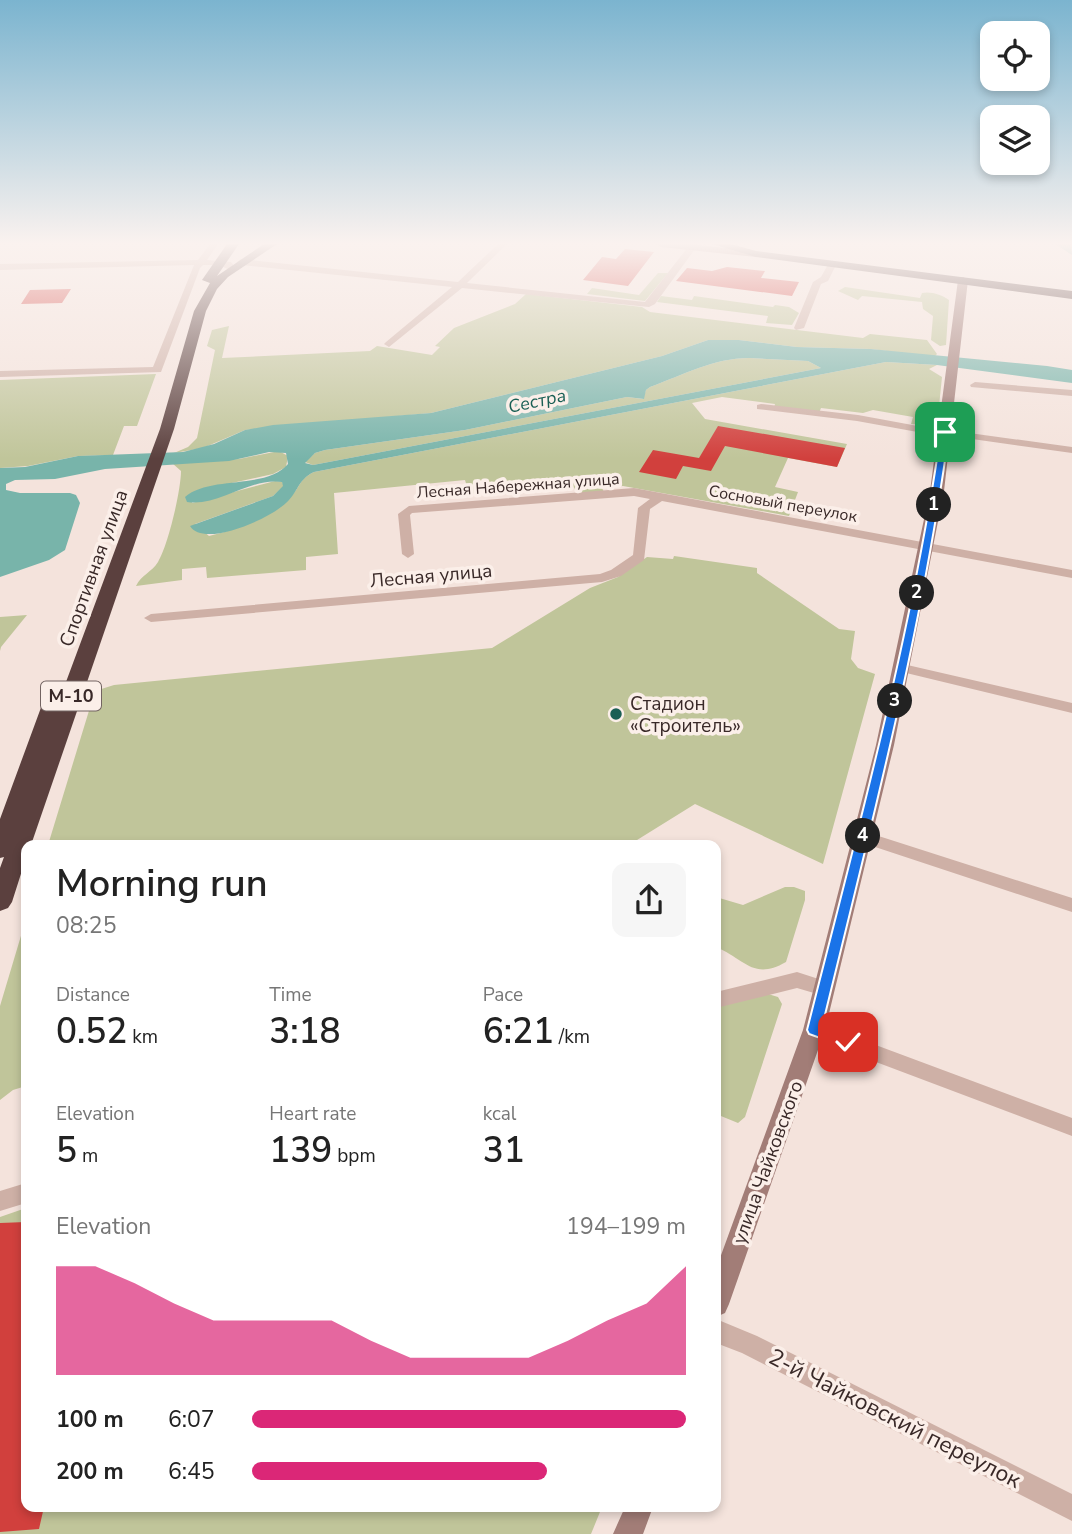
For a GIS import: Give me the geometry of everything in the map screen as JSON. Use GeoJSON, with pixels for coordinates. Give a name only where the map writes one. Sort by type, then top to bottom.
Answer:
{"type":"FeatureCollection","features":[{"type":"Feature","properties":{"kind":"highway","name":"Спортивная улица"},"geometry":{"type":"LineString","coordinates":[[21,840],[161,429],[190,316]]}},
{"type":"Feature","properties":{"kind":"highway","name":"Спортивная улица"},"geometry":{"type":"LineString","coordinates":[[0,850],[140,491]]}},
{"type":"Feature","properties":{"kind":"highway","name":"Спортивная улица"},"geometry":{"type":"LineString","coordinates":[[0,902],[21,840]]}},
{"type":"Feature","properties":{"kind":"street"},"geometry":{"type":"LineString","coordinates":[[0,374],[157,370],[178,316]]}},
{"type":"Feature","properties":{"kind":"street"},"geometry":{"type":"LineString","coordinates":[[389,344],[423,316]]}},
{"type":"Feature","properties":{"kind":"street"},"geometry":{"type":"LineString","coordinates":[[799,328],[803,316]]}},
{"type":"Feature","properties":{"kind":"street","name":"улица Чайковского"},"geometry":{"type":"LineString","coordinates":[[721,1290],[814,1030],[863,836],[903,668],[926,545],[945,434],[959,316]]}},
{"type":"Feature","properties":{"kind":"street"},"geometry":{"type":"LineString","coordinates":[[975,385],[1072,393]]}},
{"type":"Feature","properties":{"kind":"street"},"geometry":{"type":"LineString","coordinates":[[761,407],[858,418],[945,434]]}},
{"type":"Feature","properties":{"kind":"street"},"geometry":{"type":"LineString","coordinates":[[962,435],[1072,450]]}},
{"type":"Feature","properties":{"kind":"street","name":"Сосновый переулок"},"geometry":{"type":"LineString","coordinates":[[635,492],[1072,574]]}},
{"type":"Feature","properties":{"kind":"street","name":"Лесная Набережная улица"},"geometry":{"type":"LineString","coordinates":[[408,554],[404,514],[409,510],[635,492]]}},
{"type":"Feature","properties":{"kind":"street","name":"Лесная улица"},"geometry":{"type":"LineString","coordinates":[[151,618],[602,578],[616,573],[639,557],[644,508],[660,497]]}},
{"type":"Feature","properties":{"kind":"street"},"geometry":{"type":"LineString","coordinates":[[903,668],[1072,708]]}},
{"type":"Feature","properties":{"kind":"street"},"geometry":{"type":"LineString","coordinates":[[863,836],[1072,905]]}},
{"type":"Feature","properties":{"kind":"street"},"geometry":{"type":"LineString","coordinates":[[721,999],[797,980],[824,988]]}},
{"type":"Feature","properties":{"kind":"street"},"geometry":{"type":"LineString","coordinates":[[814,1030],[1072,1127]]}},
{"type":"Feature","properties":{"kind":"street"},"geometry":{"type":"LineString","coordinates":[[0,1201],[21,1194]]}},
{"type":"Feature","properties":{"kind":"street","name":"2-й Чайковский переулок"},"geometry":{"type":"LineString","coordinates":[[721,1333],[749,1344],[1072,1507]]}},
{"type":"Feature","properties":{"kind":"street"},"geometry":{"type":"LineString","coordinates":[[628,1534],[637,1512]]}},
{"type":"Feature","properties":{"kind":"green space"},"geometry":{"type":"Polygon","coordinates":[[[486,316],[679,316],[863,338],[870,334],[927,340],[937,354],[934,357],[871,349],[708,340],[662,356],[431,413],[245,430],[203,448],[174,453],[188,447],[197,438],[215,350],[207,346],[212,330],[229,326],[222,358],[370,351],[377,346],[432,355],[440,347],[435,346],[454,328],[486,316]]]}},
{"type":"Feature","properties":{"kind":"green space"},"geometry":{"type":"Polygon","coordinates":[[[765,316],[797,316],[792,325],[766,323],[768,316],[765,316]]]}},
{"type":"Feature","properties":{"kind":"green space"},"geometry":{"type":"Polygon","coordinates":[[[933,316],[948,316],[946,345],[940,346],[931,340],[933,316]]]}},
{"type":"Feature","properties":{"kind":"green space"},"geometry":{"type":"Polygon","coordinates":[[[749,358],[808,361],[821,368],[313,465],[305,462],[315,453],[325,450],[465,430],[627,397],[643,399],[650,387],[711,364],[749,358]]]}},
{"type":"Feature","properties":{"kind":"green space"},"geometry":{"type":"Polygon","coordinates":[[[886,362],[937,365],[929,369],[942,377],[937,426],[911,424],[913,417],[873,410],[863,413],[821,408],[819,413],[774,408],[775,404],[722,397],[692,403],[705,419],[847,444],[837,467],[788,458],[775,487],[798,492],[789,516],[623,486],[602,488],[604,492],[577,494],[573,486],[469,494],[465,480],[334,493],[338,554],[306,557],[306,570],[207,578],[206,567],[182,569],[182,580],[136,586],[158,562],[170,531],[181,471],[172,463],[239,459],[279,451],[288,456],[286,467],[273,474],[195,491],[192,503],[275,481],[282,482],[284,486],[273,496],[195,524],[209,536],[242,526],[264,515],[292,495],[303,480],[314,472],[886,362]]]}},
{"type":"Feature","properties":{"kind":"green space"},"geometry":{"type":"Polygon","coordinates":[[[156,374],[137,426],[124,426],[113,455],[78,456],[28,466],[0,468],[0,380],[156,374]]]}},
{"type":"Feature","properties":{"kind":"green space"},"geometry":{"type":"Polygon","coordinates":[[[674,556],[757,568],[757,573],[839,629],[855,631],[851,659],[858,668],[875,674],[823,864],[695,804],[637,840],[50,840],[95,691],[114,685],[492,648],[590,588],[618,577],[647,557],[673,559],[674,556]]]}},
{"type":"Feature","properties":{"kind":"green space"},"geometry":{"type":"Polygon","coordinates":[[[27,615],[1,647],[0,651],[0,617],[27,615]]]}},
{"type":"Feature","properties":{"kind":"green space"},"geometry":{"type":"Polygon","coordinates":[[[785,887],[805,891],[805,900],[786,962],[775,967],[757,969],[721,950],[721,898],[743,905],[785,887]]]}},
{"type":"Feature","properties":{"kind":"green space"},"geometry":{"type":"Polygon","coordinates":[[[21,936],[21,1088],[0,1100],[0,1006],[21,936]]]}},
{"type":"Feature","properties":{"kind":"green space"},"geometry":{"type":"Polygon","coordinates":[[[768,994],[778,997],[782,1004],[745,1117],[738,1123],[721,1116],[721,1006],[768,994]]]}},
{"type":"Feature","properties":{"kind":"green space"},"geometry":{"type":"Polygon","coordinates":[[[21,1210],[21,1512],[600,1512],[591,1534],[0,1534],[0,1217],[21,1210]]]}},
{"type":"Feature","properties":{"kind":"water","name":"Сестра"},"geometry":{"type":"Polygon","coordinates":[[[708,340],[739,340],[797,347],[871,349],[1047,366],[1072,370],[1072,383],[937,365],[886,362],[314,472],[302,481],[289,500],[270,514],[240,528],[209,534],[198,532],[190,526],[273,496],[283,486],[282,482],[258,484],[199,502],[187,502],[185,497],[209,486],[252,480],[278,472],[288,464],[286,453],[269,452],[229,461],[105,469],[55,479],[15,480],[6,484],[6,490],[20,493],[70,493],[76,495],[80,503],[65,550],[49,560],[0,577],[0,468],[25,467],[78,456],[183,452],[214,444],[245,430],[273,425],[431,413],[662,356],[708,340]],[[749,358],[723,361],[650,387],[646,390],[644,399],[627,397],[465,430],[325,450],[315,453],[305,463],[313,465],[821,368],[808,361],[749,358]]]}},
{"type":"Feature","properties":{"kind":"building"},"geometry":{"type":"Polygon","coordinates":[[[718,426],[845,448],[837,467],[725,446],[711,471],[683,466],[676,479],[639,472],[653,450],[699,458],[718,426]]]}},
{"type":"Feature","properties":{"kind":"building"},"geometry":{"type":"Polygon","coordinates":[[[21,1222],[21,1512],[43,1512],[39,1529],[0,1532],[0,1223],[21,1222]]]}},
{"type":"Feature","properties":{"kind":"place","name":"Стадион «Строитель»"},"geometry":{"type":"Point","coordinates":[616,714]}},
{"type":"Feature","properties":{"kind":"route"},"geometry":{"type":"LineString","coordinates":[[848,1042],[814,1030],[899,685],[937,491],[945,432]]}}]}
